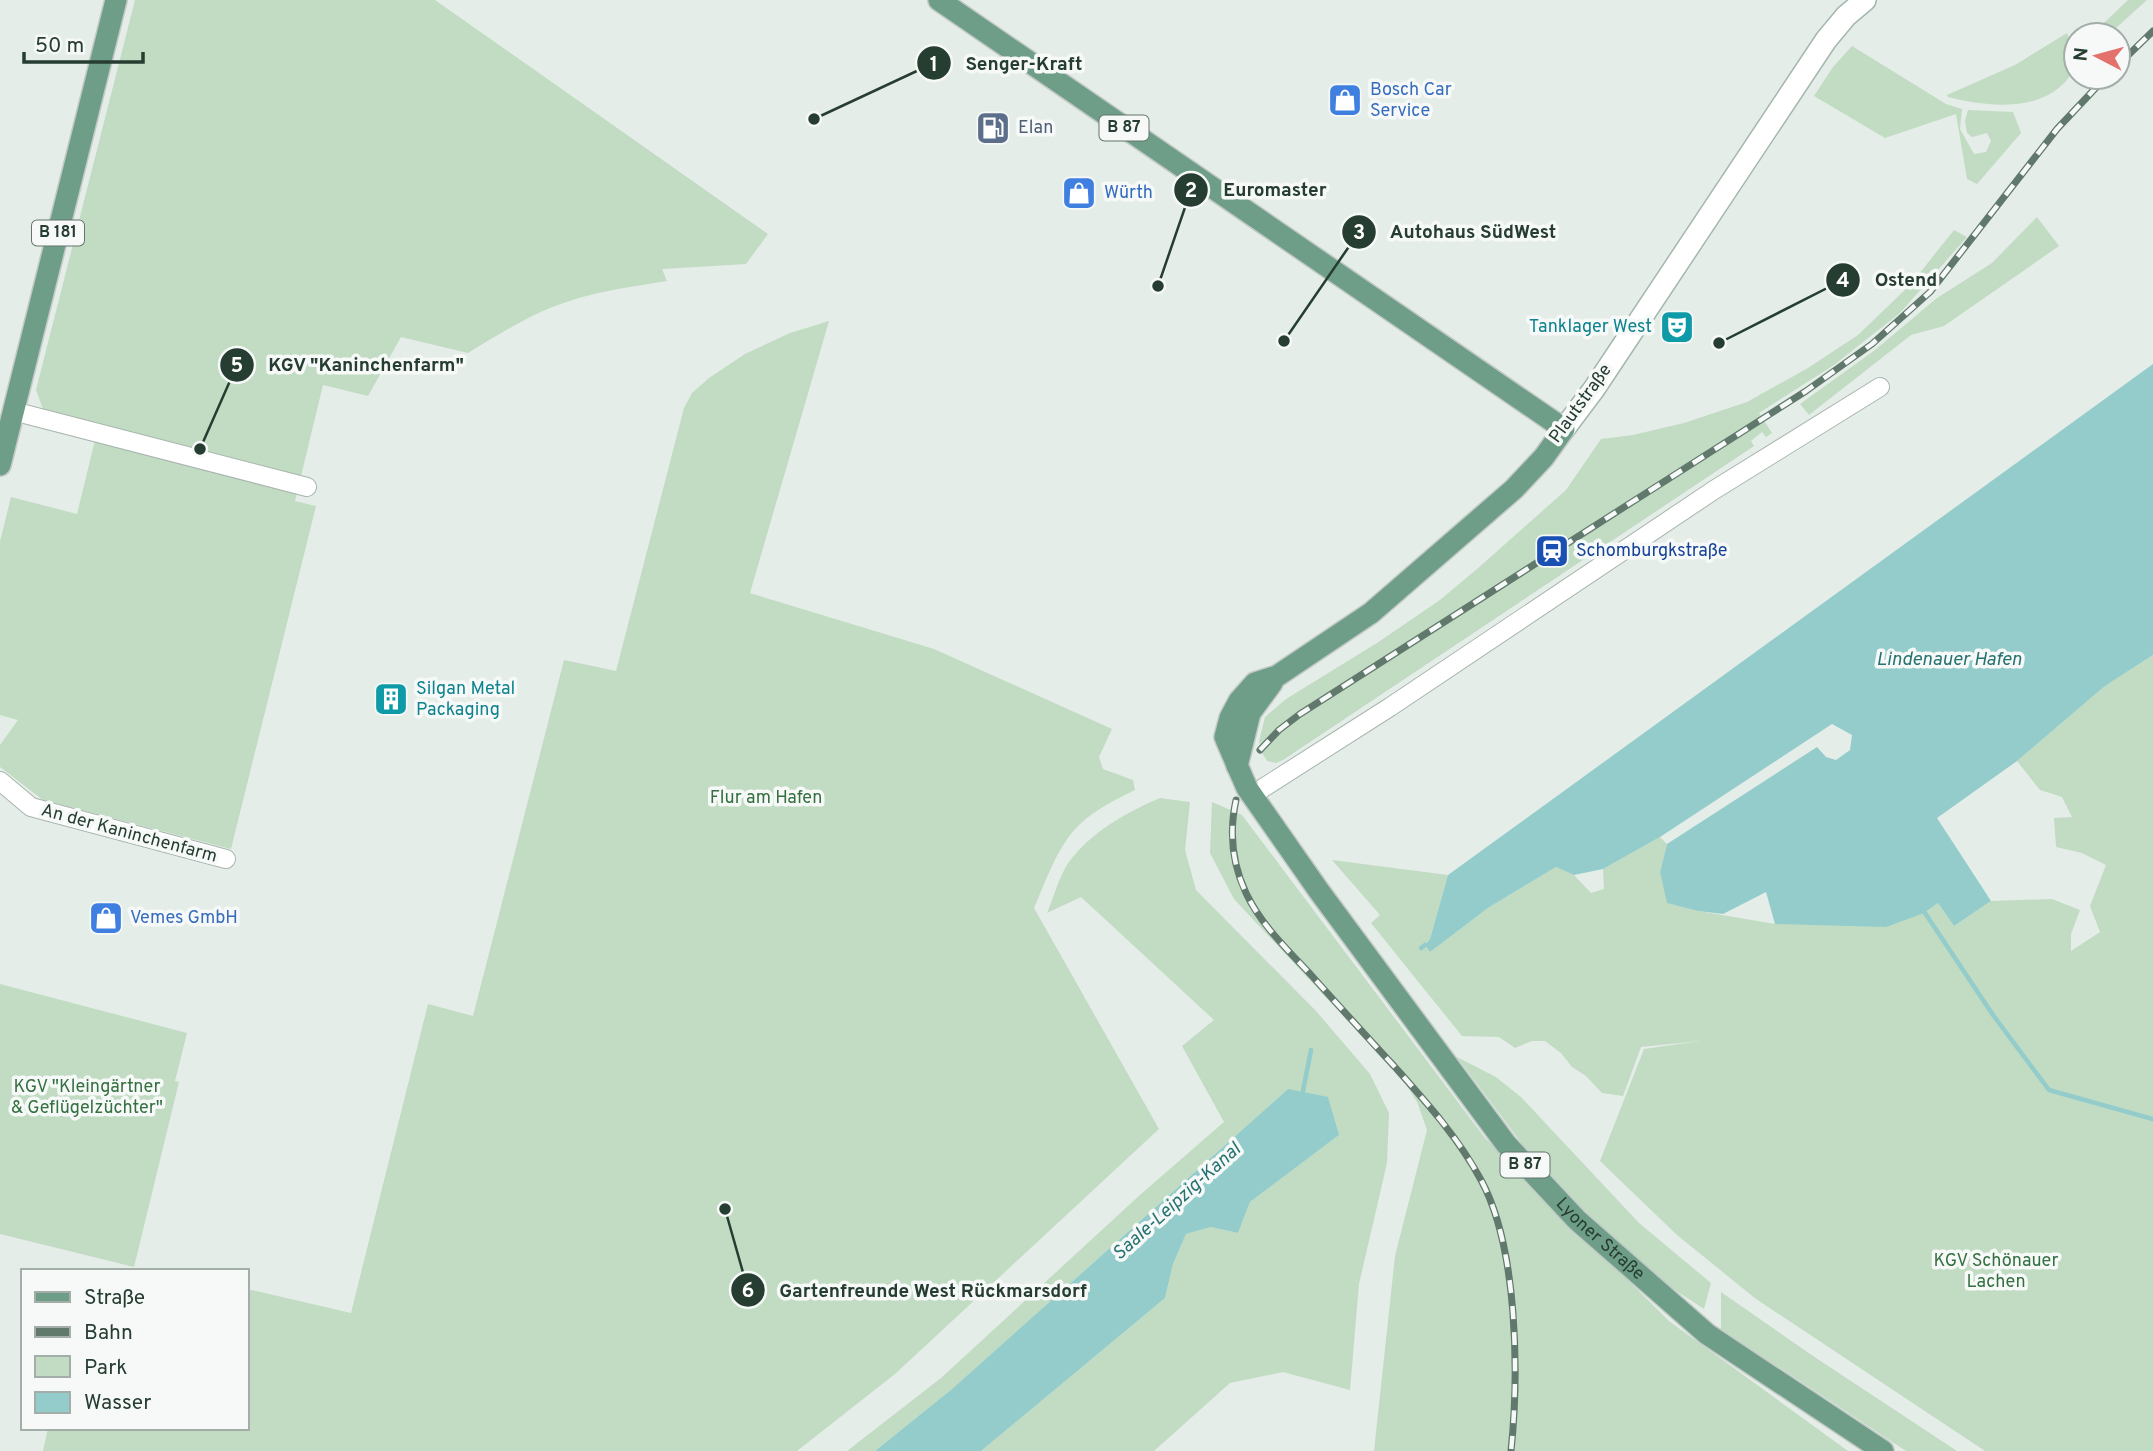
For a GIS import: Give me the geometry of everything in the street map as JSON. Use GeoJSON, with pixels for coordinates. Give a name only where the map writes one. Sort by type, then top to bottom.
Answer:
{"type":"FeatureCollection","features":[{"type":"Feature","properties":{"kind":"main road","name":"B 181"},"geometry":{"type":"LineString","coordinates":[[0,466],[116,0]]}},
{"type":"Feature","properties":{"kind":"main road","name":"B 87"},"geometry":{"type":"LineString","coordinates":[[939,0],[1564,429]]}},
{"type":"Feature","properties":{"kind":"main road","name":"Plautstraße"},"geometry":{"type":"LineString","coordinates":[[1244,780],[1226,737],[1230,718],[1239,701],[1255,683],[1277,676],[1371,613],[1524,480],[1594,389],[1826,40],[1846,16],[1865,0]]}},
{"type":"Feature","properties":{"kind":"main road","name":"Lyoner Straße"},"geometry":{"type":"LineString","coordinates":[[1244,780],[1318,891],[1506,1144],[1577,1220],[1707,1334],[1883,1451]]}},
{"type":"Feature","properties":{"kind":"street"},"geometry":{"type":"LineString","coordinates":[[1244,780],[1399,700],[1714,490],[1880,387]]}},
{"type":"Feature","properties":{"kind":"street"},"geometry":{"type":"LineString","coordinates":[[13,411],[307,487]]}},
{"type":"Feature","properties":{"kind":"street","name":"An der Kaninchenfarm"},"geometry":{"type":"LineString","coordinates":[[0,781],[31,807],[226,859]]}},
{"type":"Feature","properties":{"kind":"green space"},"geometry":{"type":"Polygon","coordinates":[[[135,0],[435,0],[768,234],[746,264],[662,269],[667,281],[597,294],[555,306],[468,353],[401,337],[368,396],[323,385],[295,501],[316,506],[231,849],[43,800],[0,767],[0,745],[18,720],[0,715],[0,541],[11,497],[77,514],[99,424],[43,409],[36,390],[135,0]]]}},
{"type":"Feature","properties":{"kind":"green space"},"geometry":{"type":"Polygon","coordinates":[[[2128,0],[2147,0],[2124,21],[2106,21],[2128,0]]]}},
{"type":"Feature","properties":{"kind":"green space"},"geometry":{"type":"Polygon","coordinates":[[[2062,36],[2062,85],[2049,94],[2036,100],[2007,105],[1976,103],[1947,95],[2015,65],[2062,36]]]}},
{"type":"Feature","properties":{"kind":"green space"},"geometry":{"type":"Polygon","coordinates":[[[1852,46],[1946,104],[1962,109],[1960,129],[1974,154],[1986,152],[1991,141],[1987,133],[1972,137],[1967,133],[1965,121],[1968,110],[2013,112],[2021,133],[1977,184],[1967,179],[1956,114],[1885,138],[1814,96],[1833,67],[1852,46]]]}},
{"type":"Feature","properties":{"kind":"green space"},"geometry":{"type":"Polygon","coordinates":[[[2037,217],[2059,246],[1944,326],[1911,335],[1809,415],[1800,404],[1875,350],[1937,298],[1992,263],[2037,217]]]}},
{"type":"Feature","properties":{"kind":"green space"},"geometry":{"type":"Polygon","coordinates":[[[1954,230],[1967,237],[1900,313],[1834,365],[1759,413],[1772,433],[1766,437],[1762,432],[1751,441],[1754,446],[1283,760],[1276,763],[1267,761],[1259,741],[1265,717],[1286,699],[1377,643],[1440,600],[1566,490],[1601,439],[1633,435],[1684,423],[1747,402],[1808,368],[1858,335],[1911,284],[1954,230]]]}},
{"type":"Feature","properties":{"kind":"green space","name":"Flur am Hafen"},"geometry":{"type":"Polygon","coordinates":[[[829,321],[750,593],[934,649],[1112,729],[1099,757],[1103,769],[1133,780],[1135,790],[1098,810],[1071,834],[1053,865],[1034,908],[1159,1129],[895,1374],[797,1451],[43,1451],[48,1430],[248,1430],[248,1289],[351,1313],[428,1004],[473,1016],[564,660],[616,671],[684,408],[692,393],[709,378],[745,354],[790,333],[829,321]]]}},
{"type":"Feature","properties":{"kind":"green space","name":"KGV Schönauer Lachen"},"geometry":{"type":"Polygon","coordinates":[[[2153,655],[2153,1451],[1985,1451],[1756,1299],[1677,1235],[1600,1161],[1644,1049],[1700,1041],[1641,1047],[1623,1096],[1602,1093],[1545,1041],[1532,1041],[1515,1048],[1499,1037],[1462,1036],[1371,923],[1380,915],[1332,860],[1448,875],[1430,939],[1425,945],[1430,952],[1488,908],[1556,867],[1574,875],[1591,893],[1604,889],[1603,869],[1660,837],[1667,844],[1660,872],[1668,903],[1775,924],[1924,913],[1938,903],[1954,926],[1991,901],[2052,899],[2080,910],[2071,934],[2071,951],[2100,932],[2090,906],[2106,865],[2082,853],[2056,847],[2054,818],[2072,817],[2062,797],[2040,790],[2017,761],[2105,686],[2153,655]]]}},
{"type":"Feature","properties":{"kind":"green space"},"geometry":{"type":"Polygon","coordinates":[[[1160,798],[1190,802],[1185,850],[1196,890],[1316,1011],[1370,1074],[1389,1113],[1387,1163],[1359,1284],[1350,1390],[1283,1372],[1230,1383],[1154,1451],[981,1451],[1165,1298],[1173,1264],[1186,1234],[1211,1227],[1238,1233],[1250,1202],[1339,1135],[1288,1089],[952,1389],[875,1451],[847,1451],[941,1378],[1141,1194],[1224,1122],[1182,1046],[1214,1020],[1081,897],[1047,913],[1062,874],[1078,851],[1110,824],[1160,798]]]}},
{"type":"Feature","properties":{"kind":"green space"},"geometry":{"type":"Polygon","coordinates":[[[1212,802],[1242,815],[1485,1138],[1669,1321],[1848,1451],[1374,1451],[1395,1256],[1427,1130],[1417,1102],[1404,1081],[1234,899],[1210,853],[1212,802]]]}},
{"type":"Feature","properties":{"kind":"green space","name":"KGV \"Kleingärtner & Geflügelzüchter\""},"geometry":{"type":"Polygon","coordinates":[[[0,984],[187,1033],[175,1081],[179,1082],[134,1267],[0,1234],[0,984]]]}},
{"type":"Feature","properties":{"kind":"green space"},"geometry":{"type":"Polygon","coordinates":[[[1457,1057],[1496,1077],[1522,1098],[1639,1223],[1711,1283],[1704,1309],[1658,1279],[1585,1211],[1523,1145],[1457,1057]]]}},
{"type":"Feature","properties":{"kind":"green space"},"geometry":{"type":"Polygon","coordinates":[[[1721,1292],[1957,1451],[1906,1451],[1721,1329],[1721,1292]]]}},
{"type":"Feature","properties":{"kind":"water","name":"Lindenauer Hafen"},"geometry":{"type":"Polygon","coordinates":[[[2153,364],[2153,655],[2105,686],[2017,761],[1937,818],[1991,901],[1954,926],[1938,903],[1924,913],[1886,927],[1775,924],[1766,892],[1723,914],[1667,903],[1660,872],[1667,844],[1817,747],[1826,757],[1836,760],[1850,750],[1852,735],[1832,724],[1660,837],[1603,869],[1574,875],[1556,867],[1488,908],[1430,952],[1425,945],[1430,939],[1448,875],[2153,364]]]}},
{"type":"Feature","properties":{"kind":"water","name":"Saale-Leipzig-Kanal"},"geometry":{"type":"Polygon","coordinates":[[[1288,1089],[1328,1097],[1339,1135],[1250,1202],[1238,1233],[1211,1227],[1186,1234],[1173,1264],[1165,1298],[981,1451],[875,1451],[952,1389],[1288,1089]]]}},
{"type":"Feature","properties":{"kind":"waterway"},"geometry":{"type":"LineString","coordinates":[[1923,910],[1993,1015],[2049,1090],[2153,1119]]}},
{"type":"Feature","properties":{"kind":"waterway","name":"Lindenauer Hafen"},"geometry":{"type":"LineString","coordinates":[[1421,948],[1425,945]]}},
{"type":"Feature","properties":{"kind":"waterway"},"geometry":{"type":"LineString","coordinates":[[1302,1096],[1311,1050]]}},
{"type":"Feature","properties":{"kind":"railway"},"geometry":{"type":"LineString","coordinates":[[2132,51],[2153,31]]}},
{"type":"Feature","properties":{"kind":"railway"},"geometry":{"type":"LineString","coordinates":[[1260,750],[1279,730],[1300,714],[1806,391],[1872,344],[1930,292],[2057,129],[2093,91]]}},
{"type":"Feature","properties":{"kind":"railway"},"geometry":{"type":"LineString","coordinates":[[1236,800],[1232,836],[1235,859],[1241,882],[1252,905],[1276,937],[1441,1120],[1472,1164],[1493,1208],[1509,1275],[1513,1312],[1515,1386],[1511,1451]]}},
{"type":"Feature","properties":{"kind":"place","name":"Bosch Car Service"},"geometry":{"type":"Point","coordinates":[1345,100]}},
{"type":"Feature","properties":{"kind":"place","name":"Senger-Kraft"},"geometry":{"type":"Point","coordinates":[814,119]}},
{"type":"Feature","properties":{"kind":"place","name":"Elan"},"geometry":{"type":"Point","coordinates":[993,128]}},
{"type":"Feature","properties":{"kind":"place","name":"Würth"},"geometry":{"type":"Point","coordinates":[1079,193]}},
{"type":"Feature","properties":{"kind":"place","name":"Euromaster"},"geometry":{"type":"Point","coordinates":[1158,286]}},
{"type":"Feature","properties":{"kind":"place","name":"Tanklager West"},"geometry":{"type":"Point","coordinates":[1677,327]}},
{"type":"Feature","properties":{"kind":"place","name":"Autohaus SüdWest"},"geometry":{"type":"Point","coordinates":[1284,341]}},
{"type":"Feature","properties":{"kind":"place","name":"Ostend"},"geometry":{"type":"Point","coordinates":[1719,343]}},
{"type":"Feature","properties":{"kind":"place","name":"KGV \"Kaninchenfarm\""},"geometry":{"type":"Point","coordinates":[200,449]}},
{"type":"Feature","properties":{"kind":"place","name":"Schomburgkstraße"},"geometry":{"type":"Point","coordinates":[1552,551]}},
{"type":"Feature","properties":{"kind":"place","name":"Silgan Metal Packaging"},"geometry":{"type":"Point","coordinates":[391,699]}},
{"type":"Feature","properties":{"kind":"place","name":"Vemes GmbH"},"geometry":{"type":"Point","coordinates":[106,918]}},
{"type":"Feature","properties":{"kind":"place","name":"Gartenfreunde West Rückmarsdorf"},"geometry":{"type":"Point","coordinates":[725,1209]}}]}
